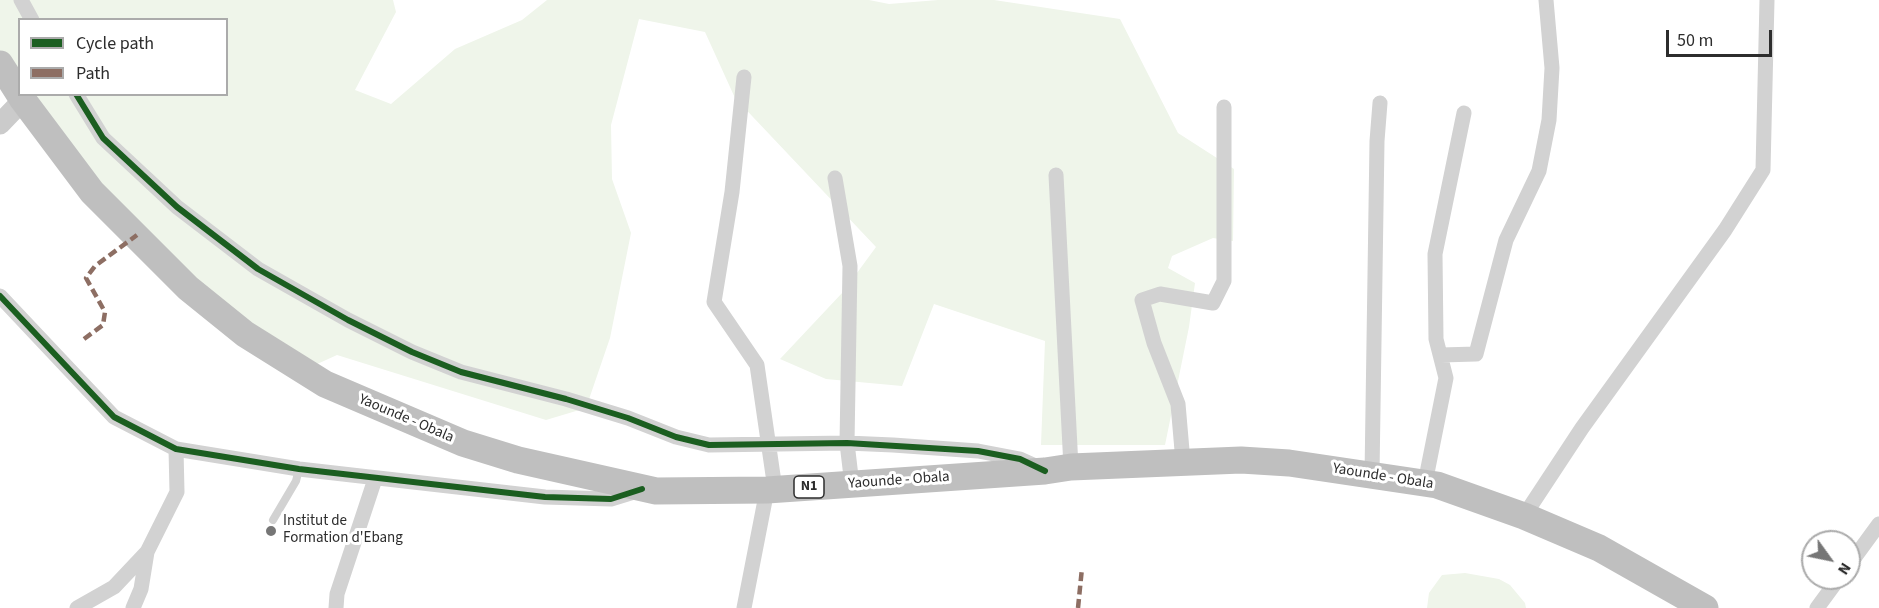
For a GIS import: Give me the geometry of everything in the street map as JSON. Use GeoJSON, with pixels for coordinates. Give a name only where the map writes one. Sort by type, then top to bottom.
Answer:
{"type":"FeatureCollection","features":[{"type":"Feature","properties":{"kind":"highway","name":"Yaounde - Obala"},"geometry":{"type":"LineString","coordinates":[[0,63],[18,92]]}},
{"type":"Feature","properties":{"kind":"highway","name":"Yaounde - Obala"},"geometry":{"type":"LineString","coordinates":[[21,96],[92,192],[188,288],[245,334],[344,393],[463,443],[518,460],[642,489],[771,489],[852,485],[1045,471],[1071,467],[1183,462],[1289,463],[1437,485],[1524,516],[1599,548],[1705,608]]}},
{"type":"Feature","properties":{"kind":"street"},"geometry":{"type":"LineString","coordinates":[[21,0],[31,18]]}},
{"type":"Feature","properties":{"kind":"street"},"geometry":{"type":"LineString","coordinates":[[1441,355],[1476,354],[1506,240],[1539,171],[1549,120],[1552,68],[1546,0]]}},
{"type":"Feature","properties":{"kind":"street"},"geometry":{"type":"LineString","coordinates":[[1524,516],[1582,428],[1725,230],[1762,170],[1767,0]]}},
{"type":"Feature","properties":{"kind":"street"},"geometry":{"type":"LineString","coordinates":[[744,77],[732,192],[714,302],[757,365],[768,445],[771,489],[744,608]]}},
{"type":"Feature","properties":{"kind":"street"},"geometry":{"type":"LineString","coordinates":[[77,96],[103,138],[177,207],[258,269],[348,321],[412,352],[461,372],[618,415],[676,437],[709,445],[847,443],[978,451],[1020,459],[1045,471]]}},
{"type":"Feature","properties":{"kind":"street"},"geometry":{"type":"LineString","coordinates":[[0,124],[23,100]]}},
{"type":"Feature","properties":{"kind":"street"},"geometry":{"type":"LineString","coordinates":[[1372,475],[1376,362],[1377,141],[1380,103]]}},
{"type":"Feature","properties":{"kind":"street"},"geometry":{"type":"LineString","coordinates":[[1183,462],[1178,404],[1154,343],[1142,300],[1160,294],[1213,303],[1224,281],[1224,107]]}},
{"type":"Feature","properties":{"kind":"street"},"geometry":{"type":"LineString","coordinates":[[1425,483],[1446,378],[1436,339],[1435,254],[1464,114]]}},
{"type":"Feature","properties":{"kind":"street"},"geometry":{"type":"LineString","coordinates":[[1056,175],[1071,467]]}},
{"type":"Feature","properties":{"kind":"street"},"geometry":{"type":"LineString","coordinates":[[835,178],[850,266],[847,443],[852,485]]}},
{"type":"Feature","properties":{"kind":"street"},"geometry":{"type":"LineString","coordinates":[[0,296],[114,417],[176,449],[299,470],[545,497],[611,499],[642,489]]}},
{"type":"Feature","properties":{"kind":"street"},"geometry":{"type":"LineString","coordinates":[[76,608],[114,587],[147,552],[177,492],[176,449]]}},
{"type":"Feature","properties":{"kind":"street"},"geometry":{"type":"LineString","coordinates":[[336,608],[336,594],[375,479]]}},
{"type":"Feature","properties":{"kind":"street"},"geometry":{"type":"LineString","coordinates":[[1861,549],[1879,524]]}},
{"type":"Feature","properties":{"kind":"street"},"geometry":{"type":"LineString","coordinates":[[133,608],[141,589],[147,552]]}},
{"type":"Feature","properties":{"kind":"street"},"geometry":{"type":"LineString","coordinates":[[1817,608],[1830,590]]}},
{"type":"Feature","properties":{"kind":"lane"},"geometry":{"type":"LineString","coordinates":[[273,520],[296,481],[299,470]]}},
{"type":"Feature","properties":{"kind":"shaded area"},"geometry":{"type":"Polygon","coordinates":[[[0,0],[393,0],[396,12],[355,90],[391,104],[455,49],[522,20],[547,0],[869,0],[889,4],[938,0],[994,0],[1120,19],[1178,133],[1234,169],[1233,241],[1213,238],[1172,256],[1168,268],[1195,283],[1189,327],[1165,445],[1041,445],[1045,341],[934,304],[902,386],[826,379],[780,359],[843,292],[876,247],[735,98],[705,32],[639,19],[611,125],[612,179],[631,233],[610,338],[586,408],[546,420],[337,355],[293,375],[121,221],[20,101],[0,63],[0,0]]]}},
{"type":"Feature","properties":{"kind":"shaded area"},"geometry":{"type":"Polygon","coordinates":[[[1465,573],[1499,579],[1510,585],[1525,603],[1526,608],[1427,608],[1429,593],[1442,575],[1465,573]]]}},
{"type":"Feature","properties":{"kind":"marked path"},"geometry":{"type":"LineString","coordinates":[[84,339],[103,325],[105,312],[86,278],[95,266],[137,235]]}},
{"type":"Feature","properties":{"kind":"marked path"},"geometry":{"type":"LineString","coordinates":[[1078,608],[1082,568]]}},
{"type":"Feature","properties":{"kind":"cycle path"},"geometry":{"type":"LineString","coordinates":[[77,96],[103,138],[177,207],[258,269],[348,320],[412,352],[461,372],[566,399],[628,418],[676,437],[709,445],[847,443],[978,451],[1020,459],[1045,471]]}},
{"type":"Feature","properties":{"kind":"cycle path"},"geometry":{"type":"LineString","coordinates":[[0,296],[114,417],[176,449],[299,469],[545,497],[611,499],[642,489]]}},
{"type":"Feature","properties":{"kind":"place","name":"Institut de Formation d'Ebang"},"geometry":{"type":"Point","coordinates":[271,531]}}]}
